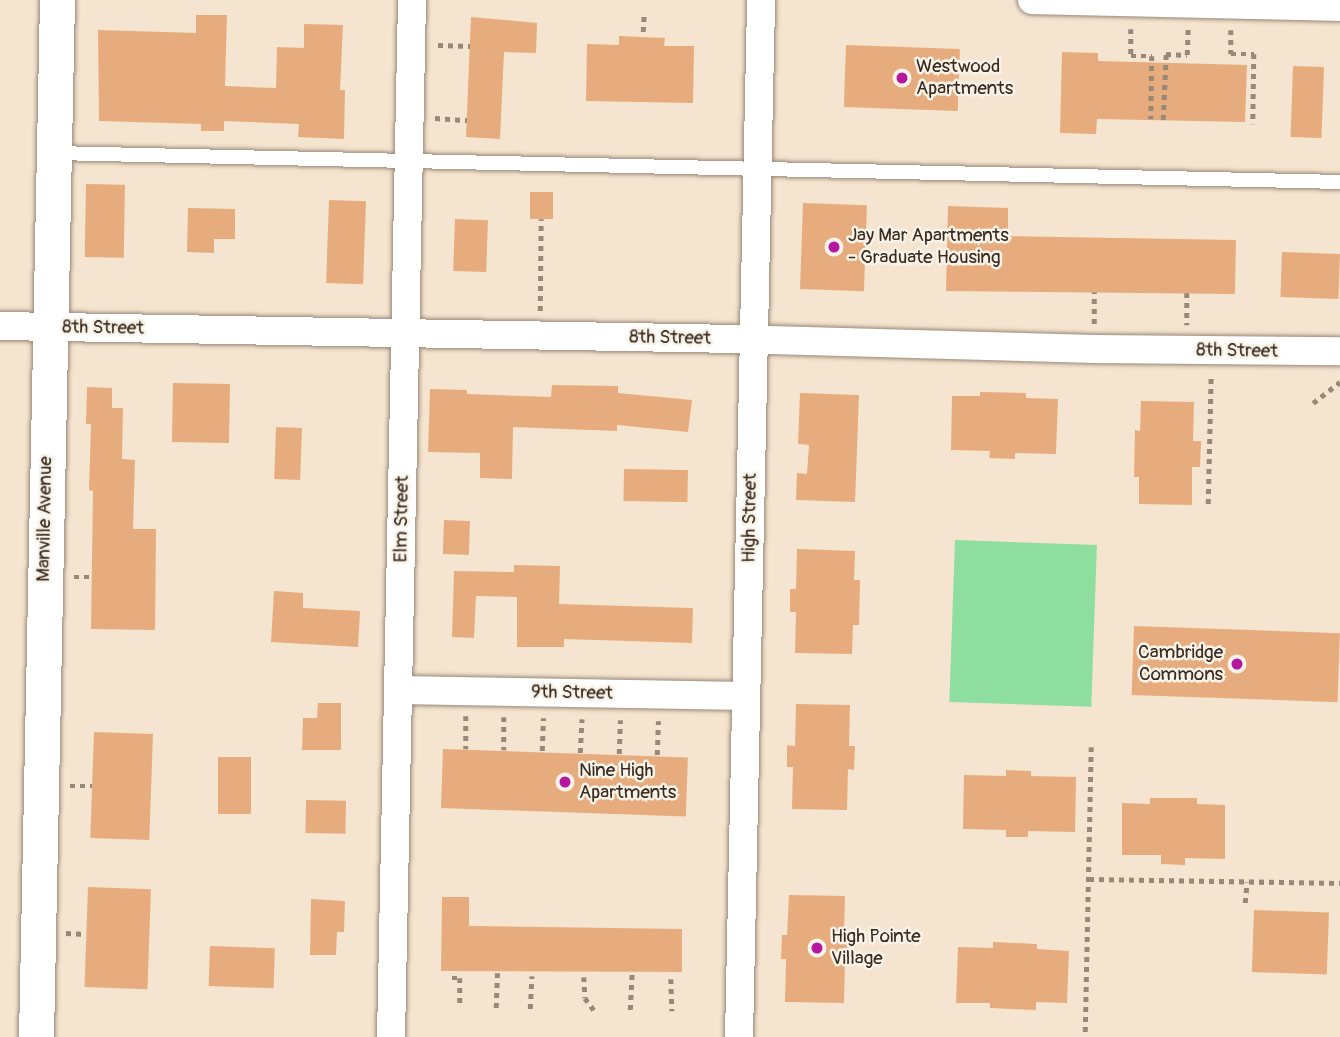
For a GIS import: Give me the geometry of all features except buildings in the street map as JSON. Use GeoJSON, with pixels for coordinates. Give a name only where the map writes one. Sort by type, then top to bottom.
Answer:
{"type":"FeatureCollection","features":[{"type":"Feature","properties":{"kind":"street","name":"Manville Avenue"},"geometry":{"type":"LineString","coordinates":[[36,1037],[57,0]]}},
{"type":"Feature","properties":{"kind":"street","name":"Elm Street"},"geometry":{"type":"LineString","coordinates":[[391,1037],[412,0]]}},
{"type":"Feature","properties":{"kind":"street","name":"High Street"},"geometry":{"type":"LineString","coordinates":[[739,1037],[761,0]]}},
{"type":"Feature","properties":{"kind":"street"},"geometry":{"type":"LineString","coordinates":[[1032,0],[1340,7]]}},
{"type":"Feature","properties":{"kind":"street","name":"8th Street"},"geometry":{"type":"LineString","coordinates":[[0,326],[753,339],[1109,349],[1340,351]]}},
{"type":"Feature","properties":{"kind":"street","name":"9th Street"},"geometry":{"type":"LineString","coordinates":[[398,690],[746,696]]}},
{"type":"Feature","properties":{"kind":"lane"},"geometry":{"type":"LineString","coordinates":[[53,153],[1340,182]]}},
{"type":"Feature","properties":{"kind":"path"},"geometry":{"type":"LineString","coordinates":[[643,33],[644,14]]}},
{"type":"Feature","properties":{"kind":"path"},"geometry":{"type":"LineString","coordinates":[[1131,23],[1131,56],[1152,56],[1151,119]]}},
{"type":"Feature","properties":{"kind":"path"},"geometry":{"type":"LineString","coordinates":[[1163,120],[1166,54],[1187,55],[1188,25]]}},
{"type":"Feature","properties":{"kind":"path"},"geometry":{"type":"LineString","coordinates":[[1231,26],[1231,54],[1254,54],[1253,124]]}},
{"type":"Feature","properties":{"kind":"path"},"geometry":{"type":"LineString","coordinates":[[430,45],[470,47]]}},
{"type":"Feature","properties":{"kind":"path"},"geometry":{"type":"LineString","coordinates":[[428,118],[467,120]]}},
{"type":"Feature","properties":{"kind":"path"},"geometry":{"type":"LineString","coordinates":[[540,337],[541,219]]}},
{"type":"Feature","properties":{"kind":"path"},"geometry":{"type":"LineString","coordinates":[[1093,325],[1094,292]]}},
{"type":"Feature","properties":{"kind":"path"},"geometry":{"type":"LineString","coordinates":[[1187,293],[1187,326]]}},
{"type":"Feature","properties":{"kind":"path"},"geometry":{"type":"LineString","coordinates":[[1208,503],[1211,370]]}},
{"type":"Feature","properties":{"kind":"path"},"geometry":{"type":"LineString","coordinates":[[1313,404],[1340,382]]}},
{"type":"Feature","properties":{"kind":"path"},"geometry":{"type":"LineString","coordinates":[[66,577],[92,577]]}},
{"type":"Feature","properties":{"kind":"path"},"geometry":{"type":"LineString","coordinates":[[466,712],[466,749]]}},
{"type":"Feature","properties":{"kind":"path"},"geometry":{"type":"LineString","coordinates":[[504,713],[504,750]]}},
{"type":"Feature","properties":{"kind":"path"},"geometry":{"type":"LineString","coordinates":[[542,751],[543,714]]}},
{"type":"Feature","properties":{"kind":"path"},"geometry":{"type":"LineString","coordinates":[[580,753],[582,715]]}},
{"type":"Feature","properties":{"kind":"path"},"geometry":{"type":"LineString","coordinates":[[619,754],[620,715]]}},
{"type":"Feature","properties":{"kind":"path"},"geometry":{"type":"LineString","coordinates":[[657,755],[658,716]]}},
{"type":"Feature","properties":{"kind":"path"},"geometry":{"type":"LineString","coordinates":[[1085,1032],[1091,747]]}},
{"type":"Feature","properties":{"kind":"path"},"geometry":{"type":"LineString","coordinates":[[62,786],[92,786]]}},
{"type":"Feature","properties":{"kind":"path"},"geometry":{"type":"LineString","coordinates":[[1088,879],[1340,883]]}},
{"type":"Feature","properties":{"kind":"path"},"geometry":{"type":"LineString","coordinates":[[1245,902],[1247,881]]}},
{"type":"Feature","properties":{"kind":"path"},"geometry":{"type":"LineString","coordinates":[[58,933],[86,933]]}},
{"type":"Feature","properties":{"kind":"path"},"geometry":{"type":"LineString","coordinates":[[496,1008],[497,973]]}},
{"type":"Feature","properties":{"kind":"path"},"geometry":{"type":"LineString","coordinates":[[630,1010],[632,974]]}},
{"type":"Feature","properties":{"kind":"path"},"geometry":{"type":"LineString","coordinates":[[530,1009],[532,976]]}},
{"type":"Feature","properties":{"kind":"path"},"geometry":{"type":"LineString","coordinates":[[584,977],[584,998],[594,1010]]}},
{"type":"Feature","properties":{"kind":"path"},"geometry":{"type":"LineString","coordinates":[[452,978],[460,978],[460,1007]]}},
{"type":"Feature","properties":{"kind":"path"},"geometry":{"type":"LineString","coordinates":[[671,979],[672,1011]]}},
{"type":"Feature","properties":{"kind":"green space"},"geometry":{"type":"Polygon","coordinates":[[[955,540],[1097,545],[1091,707],[949,702],[955,540]]]}},
{"type":"Feature","properties":{"kind":"place","name":"Westwood Apartments"},"geometry":{"type":"Point","coordinates":[902,78]}},
{"type":"Feature","properties":{"kind":"place","name":"Jay Mar Apartments - Graduate Housing"},"geometry":{"type":"Point","coordinates":[834,247]}},
{"type":"Feature","properties":{"kind":"place","name":"Cambridge Commons"},"geometry":{"type":"Point","coordinates":[1237,664]}},
{"type":"Feature","properties":{"kind":"place","name":"Nine High Apartments"},"geometry":{"type":"Point","coordinates":[565,782]}},
{"type":"Feature","properties":{"kind":"place","name":"High Pointe Village"},"geometry":{"type":"Point","coordinates":[817,948]}}]}
